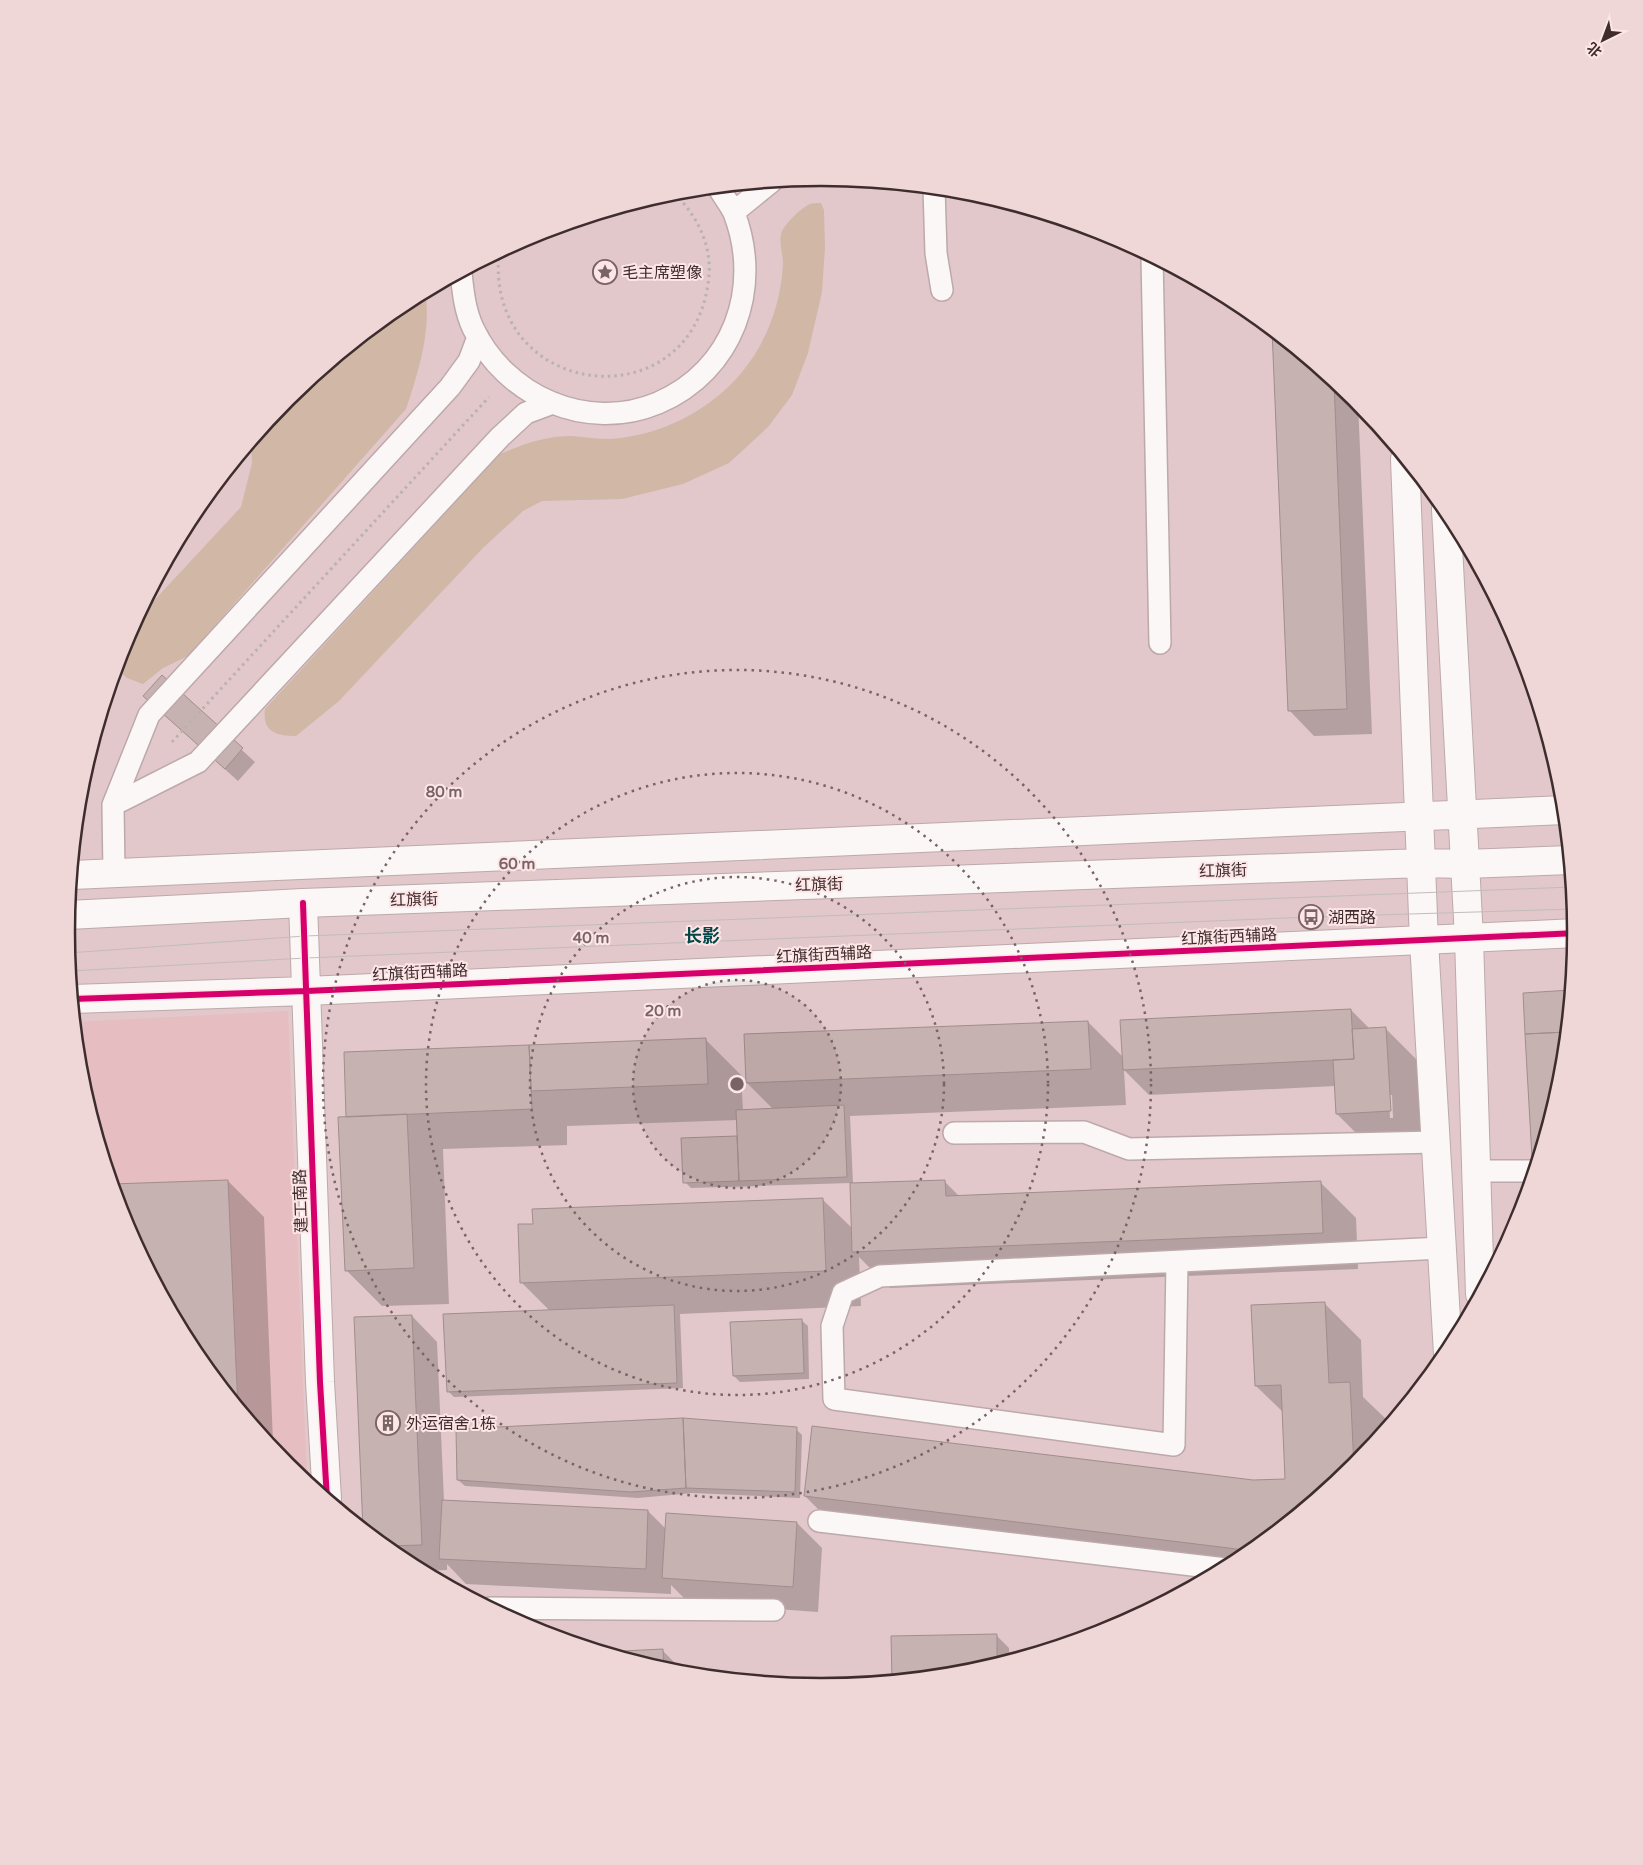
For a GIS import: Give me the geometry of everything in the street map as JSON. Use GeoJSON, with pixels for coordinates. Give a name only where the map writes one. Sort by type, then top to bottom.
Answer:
{"type":"FeatureCollection","features":[{"type":"Feature","properties":{"kind":"main road"},"geometry":{"type":"LineString","coordinates":[[1405,467],[1424,941],[1447,1339]]}},
{"type":"Feature","properties":{"kind":"main road"},"geometry":{"type":"LineString","coordinates":[[1447,526],[1465,864],[1480,1284]]}},
{"type":"Feature","properties":{"kind":"main road"},"geometry":{"type":"LineString","coordinates":[[78,874],[1558,810]]}},
{"type":"Feature","properties":{"kind":"main road","name":"红旗街"},"geometry":{"type":"LineString","coordinates":[[76,915],[304,903],[1422,863],[1465,864],[1564,860]]}},
{"type":"Feature","properties":{"kind":"main road","name":"建工南路"},"geometry":{"type":"LineString","coordinates":[[304,903],[320,1382],[327,1492]]}},
{"type":"Feature","properties":{"kind":"main road","name":"红旗街西辅路"},"geometry":{"type":"LineString","coordinates":[[78,999],[307,991],[1568,933]]}},
{"type":"Feature","properties":{"kind":"lane"},"geometry":{"type":"LineString","coordinates":[[734,212],[763,189]]}},
{"type":"Feature","properties":{"kind":"lane"},"geometry":{"type":"LineString","coordinates":[[462,279],[464,300],[473,328],[488,354],[508,377],[534,395],[563,408],[594,414],[626,412],[657,403],[685,388],[709,367],[728,342],[741,311],[746,277],[744,244],[734,212],[721,192]]}},
{"type":"Feature","properties":{"kind":"lane"},"geometry":{"type":"LineString","coordinates":[[934,195],[936,253],[942,290]]}},
{"type":"Feature","properties":{"kind":"lane"},"geometry":{"type":"LineString","coordinates":[[1152,263],[1160,644]]}},
{"type":"Feature","properties":{"kind":"lane"},"geometry":{"type":"LineString","coordinates":[[114,873],[114,804],[149,716],[450,387],[469,361],[478,337]]}},
{"type":"Feature","properties":{"kind":"lane"},"geometry":{"type":"LineString","coordinates":[[114,804],[198,762],[500,437],[526,413],[553,403]]}},
{"type":"Feature","properties":{"kind":"lane"},"geometry":{"type":"LineString","coordinates":[[954,1133],[1084,1132],[1129,1150],[1436,1142]]}},
{"type":"Feature","properties":{"kind":"lane"},"geometry":{"type":"LineString","coordinates":[[1476,1171],[1528,1171]]}},
{"type":"Feature","properties":{"kind":"lane"},"geometry":{"type":"LineString","coordinates":[[1177,1262],[1174,1445],[834,1399],[832,1326],[843,1293],[880,1276],[1442,1248]]}},
{"type":"Feature","properties":{"kind":"lane"},"geometry":{"type":"LineString","coordinates":[[819,1521],[1214,1567]]}},
{"type":"Feature","properties":{"kind":"lane"},"geometry":{"type":"LineString","coordinates":[[505,1608],[774,1610]]}},
{"type":"Feature","properties":{"kind":"path"},"geometry":{"type":"LineString","coordinates":[[499,260],[500,293],[507,314],[518,333],[533,350],[559,367],[574,373],[597,377],[621,376],[644,369],[664,358],[682,342],[696,323],[706,300],[710,276],[708,250],[700,226],[687,205],[681,199]]}},
{"type":"Feature","properties":{"kind":"path"},"geometry":{"type":"LineString","coordinates":[[167,746],[508,377]]}},
{"type":"Feature","properties":{"kind":"shaded area"},"geometry":{"type":"Polygon","coordinates":[[[821,203],[824,210],[825,247],[822,292],[808,353],[792,395],[768,427],[729,463],[683,484],[622,499],[542,501],[523,511],[483,548],[339,701],[296,736],[277,734],[268,728],[265,709],[500,454],[526,444],[553,437],[572,436],[610,439],[647,433],[665,427],[699,410],[729,386],[742,372],[759,348],[776,307],[782,279],[781,234],[783,230],[789,221],[802,209],[810,204],[821,203]]]}},
{"type":"Feature","properties":{"kind":"shaded area"},"geometry":{"type":"Polygon","coordinates":[[[426,300],[427,321],[423,351],[406,409],[188,656],[163,668],[143,684],[127,678],[122,674],[151,603],[241,507],[252,463],[251,451],[260,440],[329,371],[367,340],[426,300]]]}},
{"type":"Feature","properties":{"kind":"shaded area"},"geometry":{"type":"Polygon","coordinates":[[[288,1011],[307,1472],[260,1425],[229,1387],[175,1306],[152,1263],[132,1218],[100,1126],[89,1078],[80,1022],[288,1011]]]}},
{"type":"Feature","properties":{"kind":"building"},"geometry":{"type":"Polygon","coordinates":[[[1272,337],[1314,371],[1334,391],[1347,709],[1288,711],[1272,337]]]}},
{"type":"Feature","properties":{"kind":"building"},"geometry":{"type":"Polygon","coordinates":[[[162,675],[243,748],[225,769],[143,696],[162,675]]]}},
{"type":"Feature","properties":{"kind":"building"},"geometry":{"type":"Polygon","coordinates":[[[1565,990],[1562,1032],[1525,1034],[1523,993],[1565,990]]]}},
{"type":"Feature","properties":{"kind":"building"},"geometry":{"type":"Polygon","coordinates":[[[1351,1009],[1354,1059],[1123,1070],[1120,1020],[1351,1009]]]}},
{"type":"Feature","properties":{"kind":"building"},"geometry":{"type":"Polygon","coordinates":[[[1088,1021],[1091,1069],[746,1083],[744,1034],[1088,1021]]]}},
{"type":"Feature","properties":{"kind":"building"},"geometry":{"type":"Polygon","coordinates":[[[1386,1027],[1391,1111],[1336,1114],[1333,1060],[1354,1059],[1352,1029],[1386,1027]]]}},
{"type":"Feature","properties":{"kind":"building"},"geometry":{"type":"Polygon","coordinates":[[[1562,1032],[1543,1126],[1533,1158],[1532,1158],[1525,1034],[1562,1032]]]}},
{"type":"Feature","properties":{"kind":"building"},"geometry":{"type":"Polygon","coordinates":[[[706,1038],[708,1084],[531,1091],[529,1045],[706,1038]]]}},
{"type":"Feature","properties":{"kind":"building"},"geometry":{"type":"Polygon","coordinates":[[[529,1045],[532,1109],[346,1117],[344,1052],[529,1045]]]}},
{"type":"Feature","properties":{"kind":"building"},"geometry":{"type":"Polygon","coordinates":[[[844,1105],[847,1177],[739,1181],[736,1110],[844,1105]]]}},
{"type":"Feature","properties":{"kind":"building"},"geometry":{"type":"Polygon","coordinates":[[[407,1114],[414,1268],[345,1271],[338,1117],[407,1114]]]}},
{"type":"Feature","properties":{"kind":"building"},"geometry":{"type":"Polygon","coordinates":[[[737,1136],[739,1181],[683,1183],[681,1138],[737,1136]]]}},
{"type":"Feature","properties":{"kind":"building"},"geometry":{"type":"Polygon","coordinates":[[[228,1180],[238,1398],[201,1347],[175,1306],[152,1263],[119,1184],[228,1180]]]}},
{"type":"Feature","properties":{"kind":"building"},"geometry":{"type":"Polygon","coordinates":[[[945,1180],[946,1196],[1321,1181],[1323,1233],[852,1252],[850,1183],[945,1180]]]}},
{"type":"Feature","properties":{"kind":"building"},"geometry":{"type":"Polygon","coordinates":[[[823,1198],[826,1271],[520,1283],[518,1224],[533,1224],[532,1209],[823,1198]]]}},
{"type":"Feature","properties":{"kind":"building"},"geometry":{"type":"Polygon","coordinates":[[[1325,1302],[1329,1383],[1350,1382],[1353,1455],[1314,1494],[1276,1525],[1241,1550],[804,1496],[812,1426],[1253,1480],[1285,1479],[1281,1385],[1255,1386],[1251,1305],[1325,1302]]]}},
{"type":"Feature","properties":{"kind":"building"},"geometry":{"type":"Polygon","coordinates":[[[674,1305],[677,1383],[447,1392],[443,1314],[674,1305]]]}},
{"type":"Feature","properties":{"kind":"building","name":"外运宿舍1栋"},"geometry":{"type":"Polygon","coordinates":[[[412,1315],[422,1545],[397,1546],[363,1521],[354,1317],[412,1315]]]}},
{"type":"Feature","properties":{"kind":"building"},"geometry":{"type":"Polygon","coordinates":[[[802,1319],[804,1373],[733,1376],[730,1322],[802,1319]]]}},
{"type":"Feature","properties":{"kind":"building"},"geometry":{"type":"Polygon","coordinates":[[[683,1418],[686,1488],[631,1492],[457,1480],[456,1429],[683,1418]]]}},
{"type":"Feature","properties":{"kind":"building"},"geometry":{"type":"Polygon","coordinates":[[[683,1418],[797,1427],[795,1492],[686,1488],[683,1418]]]}},
{"type":"Feature","properties":{"kind":"building"},"geometry":{"type":"Polygon","coordinates":[[[442,1500],[648,1510],[646,1569],[439,1559],[442,1500]]]}},
{"type":"Feature","properties":{"kind":"building"},"geometry":{"type":"Polygon","coordinates":[[[666,1513],[797,1522],[793,1587],[662,1578],[666,1513]]]}},
{"type":"Feature","properties":{"kind":"building"},"geometry":{"type":"Polygon","coordinates":[[[997,1634],[997,1658],[919,1673],[892,1675],[891,1636],[997,1634]]]}},
{"type":"Feature","properties":{"kind":"building"},"geometry":{"type":"Polygon","coordinates":[[[663,1649],[664,1662],[628,1654],[619,1651],[663,1649]]]}},
{"type":"Feature","properties":{"kind":"tram line"},"geometry":{"type":"LineString","coordinates":[[76,952],[305,936],[1566,887]]}},
{"type":"Feature","properties":{"kind":"tram line"},"geometry":{"type":"LineString","coordinates":[[77,971],[306,958],[1311,917],[1567,909]]}},
{"type":"Feature","properties":{"kind":"cycle path"},"geometry":{"type":"LineString","coordinates":[[303,903],[320,1382],[327,1492]]}},
{"type":"Feature","properties":{"kind":"cycle path"},"geometry":{"type":"LineString","coordinates":[[78,999],[307,991],[1568,933]]}},
{"type":"Feature","properties":{"kind":"place","name":"毛主席塑像"},"geometry":{"type":"Point","coordinates":[605,272]}},
{"type":"Feature","properties":{"kind":"place","name":"湖西路"},"geometry":{"type":"Point","coordinates":[1311,917]}},
{"type":"Feature","properties":{"kind":"place","name":"外运宿舍1栋"},"geometry":{"type":"Point","coordinates":[388,1423]}},
{"type":"Feature","properties":{"kind":"district","name":"长影"},"geometry":{"type":"Point","coordinates":[702,936]}}]}
